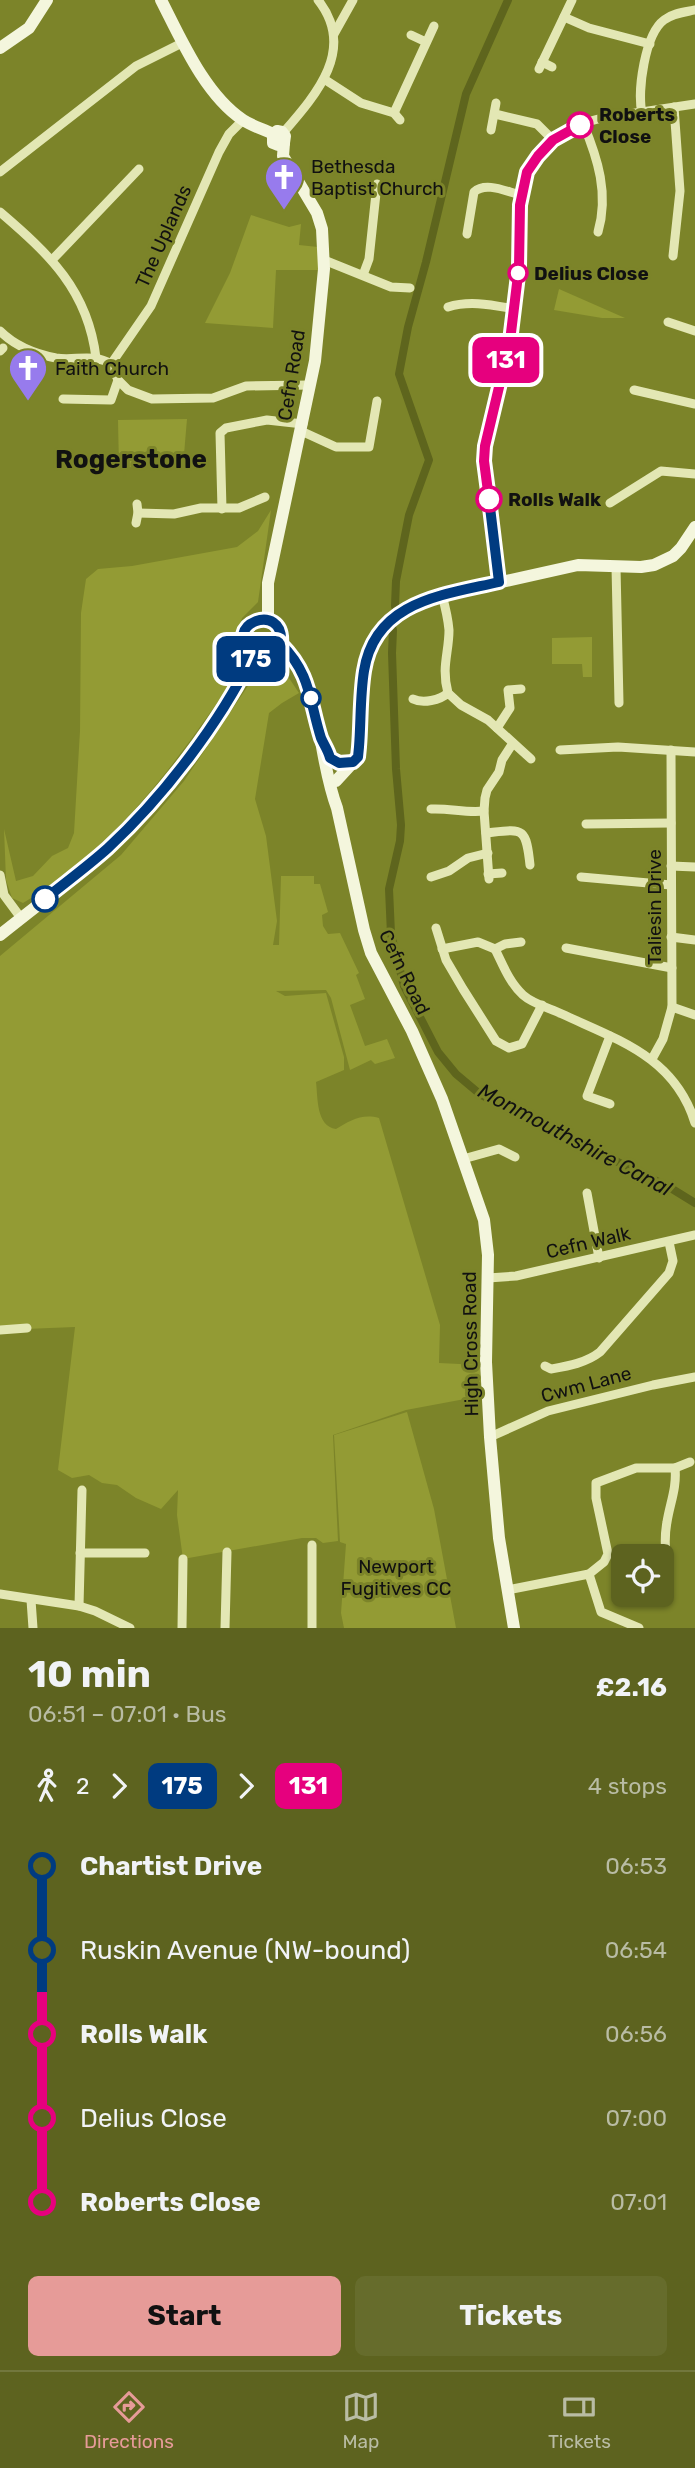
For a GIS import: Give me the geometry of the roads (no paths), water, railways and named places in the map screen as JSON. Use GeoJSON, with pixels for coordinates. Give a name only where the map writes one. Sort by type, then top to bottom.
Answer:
{"type":"FeatureCollection","features":[{"type":"Feature","properties":{"kind":"main road"},"geometry":{"type":"LineString","coordinates":[[0,48],[29,28],[47,0]]}},
{"type":"Feature","properties":{"kind":"main road"},"geometry":{"type":"LineString","coordinates":[[161,0],[209,85],[243,120],[280,136]]}},
{"type":"Feature","properties":{"kind":"main road","name":"Cefn Road"},"geometry":{"type":"LineString","coordinates":[[268,620],[268,583],[315,361],[324,260],[322,229],[317,212],[283,156],[280,136]]}},
{"type":"Feature","properties":{"kind":"main road"},"geometry":{"type":"LineString","coordinates":[[330,767],[353,762],[359,752],[362,685],[368,653],[380,632],[399,613],[413,604],[442,595],[578,565],[654,565],[673,556],[695,527]]}},
{"type":"Feature","properties":{"kind":"main road"},"geometry":{"type":"LineString","coordinates":[[255,620],[268,620],[280,631],[281,644],[270,656],[259,657],[247,650],[243,641],[244,632],[255,620]]}},
{"type":"Feature","properties":{"kind":"main road","name":"Cefn Road"},"geometry":{"type":"LineString","coordinates":[[281,644],[294,657],[304,674],[339,795],[337,808]]}},
{"type":"Feature","properties":{"kind":"main road"},"geometry":{"type":"LineString","coordinates":[[0,935],[106,850],[134,822],[210,726],[253,655]]}},
{"type":"Feature","properties":{"kind":"main road"},"geometry":{"type":"LineString","coordinates":[[330,767],[353,762]]}},
{"type":"Feature","properties":{"kind":"main road","name":"Cefn Road"},"geometry":{"type":"LineString","coordinates":[[330,767],[363,930],[371,953],[429,1068]]}},
{"type":"Feature","properties":{"kind":"main road","name":"High Cross Road"},"geometry":{"type":"LineString","coordinates":[[429,1068],[463,1159],[487,1237],[486,1362],[490,1437],[499,1538],[514,1628]]}},
{"type":"Feature","properties":{"kind":"street"},"geometry":{"type":"LineString","coordinates":[[280,136],[324,79],[335,48],[332,21],[318,0]]}},
{"type":"Feature","properties":{"kind":"street"},"geometry":{"type":"LineString","coordinates":[[334,34],[354,0]]}},
{"type":"Feature","properties":{"kind":"street"},"geometry":{"type":"LineString","coordinates":[[552,67],[541,66],[572,0]]}},
{"type":"Feature","properties":{"kind":"street"},"geometry":{"type":"LineString","coordinates":[[642,113],[639,94],[650,44],[662,22],[683,12],[695,10]]}},
{"type":"Feature","properties":{"kind":"street"},"geometry":{"type":"LineString","coordinates":[[564,17],[589,28],[650,44]]}},
{"type":"Feature","properties":{"kind":"street"},"geometry":{"type":"LineString","coordinates":[[324,79],[361,103],[397,116],[434,26]]}},
{"type":"Feature","properties":{"kind":"street"},"geometry":{"type":"LineString","coordinates":[[411,35],[426,42]]}},
{"type":"Feature","properties":{"kind":"street"},"geometry":{"type":"LineString","coordinates":[[0,173],[136,66],[183,43]]}},
{"type":"Feature","properties":{"kind":"street"},"geometry":{"type":"LineString","coordinates":[[491,131],[496,103]]}},
{"type":"Feature","properties":{"kind":"street"},"geometry":{"type":"LineString","coordinates":[[499,582],[484,461],[488,428],[510,341],[515,309],[520,260],[521,195],[527,172],[553,140],[583,124],[603,118],[695,104]]}},
{"type":"Feature","properties":{"kind":"street"},"geometry":{"type":"LineString","coordinates":[[673,256],[680,191],[674,107]]}},
{"type":"Feature","properties":{"kind":"street"},"geometry":{"type":"LineString","coordinates":[[495,114],[537,124],[553,140]]}},
{"type":"Feature","properties":{"kind":"street","name":"The Uplands"},"geometry":{"type":"LineString","coordinates":[[111,364],[151,306],[219,152],[229,134],[243,120]]}},
{"type":"Feature","properties":{"kind":"street"},"geometry":{"type":"LineString","coordinates":[[583,124],[601,175],[604,213],[598,232]]}},
{"type":"Feature","properties":{"kind":"street"},"geometry":{"type":"LineString","coordinates":[[52,260],[139,169]]}},
{"type":"Feature","properties":{"kind":"street"},"geometry":{"type":"LineString","coordinates":[[363,275],[369,259],[377,184]]}},
{"type":"Feature","properties":{"kind":"street"},"geometry":{"type":"LineString","coordinates":[[467,234],[474,192],[478,188],[484,186],[521,195]]}},
{"type":"Feature","properties":{"kind":"street"},"geometry":{"type":"LineString","coordinates":[[0,212],[52,260],[69,282],[93,332],[96,358]]}},
{"type":"Feature","properties":{"kind":"street"},"geometry":{"type":"LineString","coordinates":[[324,260],[391,287],[410,288]]}},
{"type":"Feature","properties":{"kind":"street"},"geometry":{"type":"LineString","coordinates":[[448,307],[471,303],[515,309]]}},
{"type":"Feature","properties":{"kind":"street"},"geometry":{"type":"LineString","coordinates":[[668,322],[695,331]]}},
{"type":"Feature","properties":{"kind":"street"},"geometry":{"type":"LineString","coordinates":[[0,331],[21,347],[56,358],[96,358],[111,364],[118,380],[128,390],[152,399],[213,398],[246,386],[310,386]]}},
{"type":"Feature","properties":{"kind":"street"},"geometry":{"type":"LineString","coordinates":[[63,400],[111,400],[118,380]]}},
{"type":"Feature","properties":{"kind":"street"},"geometry":{"type":"LineString","coordinates":[[634,390],[695,404]]}},
{"type":"Feature","properties":{"kind":"street"},"geometry":{"type":"LineString","coordinates":[[222,509],[220,433],[226,428],[267,420],[302,428],[336,447],[369,447],[377,401]]}},
{"type":"Feature","properties":{"kind":"street"},"geometry":{"type":"LineString","coordinates":[[610,503],[661,471],[695,474]]}},
{"type":"Feature","properties":{"kind":"street"},"geometry":{"type":"LineString","coordinates":[[137,513],[174,514],[201,508],[239,508],[265,497]]}},
{"type":"Feature","properties":{"kind":"street"},"geometry":{"type":"LineString","coordinates":[[616,567],[619,703]]}},
{"type":"Feature","properties":{"kind":"street"},"geometry":{"type":"LineString","coordinates":[[442,595],[449,633],[444,662],[448,693],[461,705],[488,720],[531,759]]}},
{"type":"Feature","properties":{"kind":"street"},"geometry":{"type":"LineString","coordinates":[[497,728],[510,708],[508,690],[521,689]]}},
{"type":"Feature","properties":{"kind":"street"},"geometry":{"type":"LineString","coordinates":[[413,699],[418,702],[442,698],[448,693]]}},
{"type":"Feature","properties":{"kind":"street"},"geometry":{"type":"LineString","coordinates":[[502,873],[489,877],[484,811],[487,790],[513,743]]}},
{"type":"Feature","properties":{"kind":"street"},"geometry":{"type":"LineString","coordinates":[[560,750],[618,747],[695,752]]}},
{"type":"Feature","properties":{"kind":"street","name":"Taliesin Drive"},"geometry":{"type":"LineString","coordinates":[[652,1059],[663,1039],[672,1007],[671,750]]}},
{"type":"Feature","properties":{"kind":"street"},"geometry":{"type":"LineString","coordinates":[[431,809],[450,808],[464,813],[484,811]]}},
{"type":"Feature","properties":{"kind":"street"},"geometry":{"type":"LineString","coordinates":[[586,824],[671,823]]}},
{"type":"Feature","properties":{"kind":"street"},"geometry":{"type":"LineString","coordinates":[[486,833],[512,830],[522,833],[527,839],[530,864]]}},
{"type":"Feature","properties":{"kind":"street"},"geometry":{"type":"LineString","coordinates":[[431,877],[449,871],[468,858],[488,853]]}},
{"type":"Feature","properties":{"kind":"street"},"geometry":{"type":"LineString","coordinates":[[671,866],[695,867]]}},
{"type":"Feature","properties":{"kind":"street"},"geometry":{"type":"LineString","coordinates":[[0,875],[4,895],[21,918]]}},
{"type":"Feature","properties":{"kind":"street"},"geometry":{"type":"LineString","coordinates":[[581,877],[671,885]]}},
{"type":"Feature","properties":{"kind":"street"},"geometry":{"type":"LineString","coordinates":[[436,928],[451,970],[496,1041],[509,1048],[522,1044],[542,1005]]}},
{"type":"Feature","properties":{"kind":"street"},"geometry":{"type":"LineString","coordinates":[[671,937],[695,940]]}},
{"type":"Feature","properties":{"kind":"street"},"geometry":{"type":"LineString","coordinates":[[442,949],[478,942],[495,948],[521,942]]}},
{"type":"Feature","properties":{"kind":"street"},"geometry":{"type":"LineString","coordinates":[[495,948],[515,987],[530,1000],[610,1036],[652,1059],[667,1072],[685,1096],[695,1123]]}},
{"type":"Feature","properties":{"kind":"street"},"geometry":{"type":"LineString","coordinates":[[566,948],[672,968]]}},
{"type":"Feature","properties":{"kind":"street"},"geometry":{"type":"LineString","coordinates":[[672,1007],[695,1015]]}},
{"type":"Feature","properties":{"kind":"street"},"geometry":{"type":"LineString","coordinates":[[610,1036],[587,1096],[610,1104]]}},
{"type":"Feature","properties":{"kind":"street"},"geometry":{"type":"LineString","coordinates":[[463,1159],[499,1149],[515,1157]]}},
{"type":"Feature","properties":{"kind":"street"},"geometry":{"type":"LineString","coordinates":[[587,1193],[599,1258]]}},
{"type":"Feature","properties":{"kind":"street","name":"Cefn Walk"},"geometry":{"type":"LineString","coordinates":[[488,1278],[516,1276],[695,1235]]}},
{"type":"Feature","properties":{"kind":"street"},"geometry":{"type":"LineString","coordinates":[[545,1366],[551,1370],[591,1359],[600,1352],[669,1273],[673,1261],[669,1242]]}},
{"type":"Feature","properties":{"kind":"street"},"geometry":{"type":"LineString","coordinates":[[0,1330],[27,1328]]}},
{"type":"Feature","properties":{"kind":"street","name":"Cwm Lane"},"geometry":{"type":"LineString","coordinates":[[490,1437],[548,1411],[695,1377]]}},
{"type":"Feature","properties":{"kind":"street"},"geometry":{"type":"LineString","coordinates":[[507,1591],[589,1574],[598,1569],[608,1554],[596,1498],[596,1483],[636,1468],[675,1468],[690,1462]]}},
{"type":"Feature","properties":{"kind":"street"},"geometry":{"type":"LineString","coordinates":[[664,1544],[666,1523],[676,1489],[675,1468]]}},
{"type":"Feature","properties":{"kind":"street"},"geometry":{"type":"LineString","coordinates":[[79,1606],[82,1490]]}},
{"type":"Feature","properties":{"kind":"street"},"geometry":{"type":"LineString","coordinates":[[312,1545],[312,1628]]}},
{"type":"Feature","properties":{"kind":"street"},"geometry":{"type":"LineString","coordinates":[[225,1628],[227,1552]]}},
{"type":"Feature","properties":{"kind":"street"},"geometry":{"type":"LineString","coordinates":[[80,1553],[145,1553]]}},
{"type":"Feature","properties":{"kind":"street"},"geometry":{"type":"LineString","coordinates":[[181,1628],[183,1559]]}},
{"type":"Feature","properties":{"kind":"street"},"geometry":{"type":"LineString","coordinates":[[589,1574],[601,1612],[639,1628]]}},
{"type":"Feature","properties":{"kind":"street"},"geometry":{"type":"LineString","coordinates":[[0,1594],[79,1606],[103,1614],[130,1628]]}},
{"type":"Feature","properties":{"kind":"street"},"geometry":{"type":"LineString","coordinates":[[31,1600],[33,1628]]}},
{"type":"Feature","properties":{"kind":"waterway","name":"Monmouthshire Canal"},"geometry":{"type":"LineString","coordinates":[[395,606],[396,581],[409,515],[429,460],[399,374],[408,327],[466,94],[508,0]]}},
{"type":"Feature","properties":{"kind":"waterway","name":"Monmouthshire Canal"},"geometry":{"type":"LineString","coordinates":[[393,630],[396,769],[401,825],[389,889],[391,934],[404,986],[438,1052],[456,1074],[481,1095],[669,1187],[695,1203]]}},
{"type":"Feature","properties":{"kind":"place","name":"Roberts Close"},"geometry":{"type":"Point","coordinates":[580,125]}},
{"type":"Feature","properties":{"kind":"place","name":"Bethesda Baptist Church"},"geometry":{"type":"Point","coordinates":[284,211]}},
{"type":"Feature","properties":{"kind":"place","name":"Delius Close"},"geometry":{"type":"Point","coordinates":[518,273]}},
{"type":"Feature","properties":{"kind":"place","name":"Faith Church"},"geometry":{"type":"Point","coordinates":[28,402]}},
{"type":"Feature","properties":{"kind":"place","name":"Rolls Walk"},"geometry":{"type":"Point","coordinates":[489,499]}},
{"type":"Feature","properties":{"kind":"district","name":"Rogerstone"},"geometry":{"type":"Point","coordinates":[131,459]}},
{"type":"Feature","properties":{"kind":"park label","name":"Newport Fugitives CC"},"geometry":{"type":"Point","coordinates":[396,1577]}}]}
